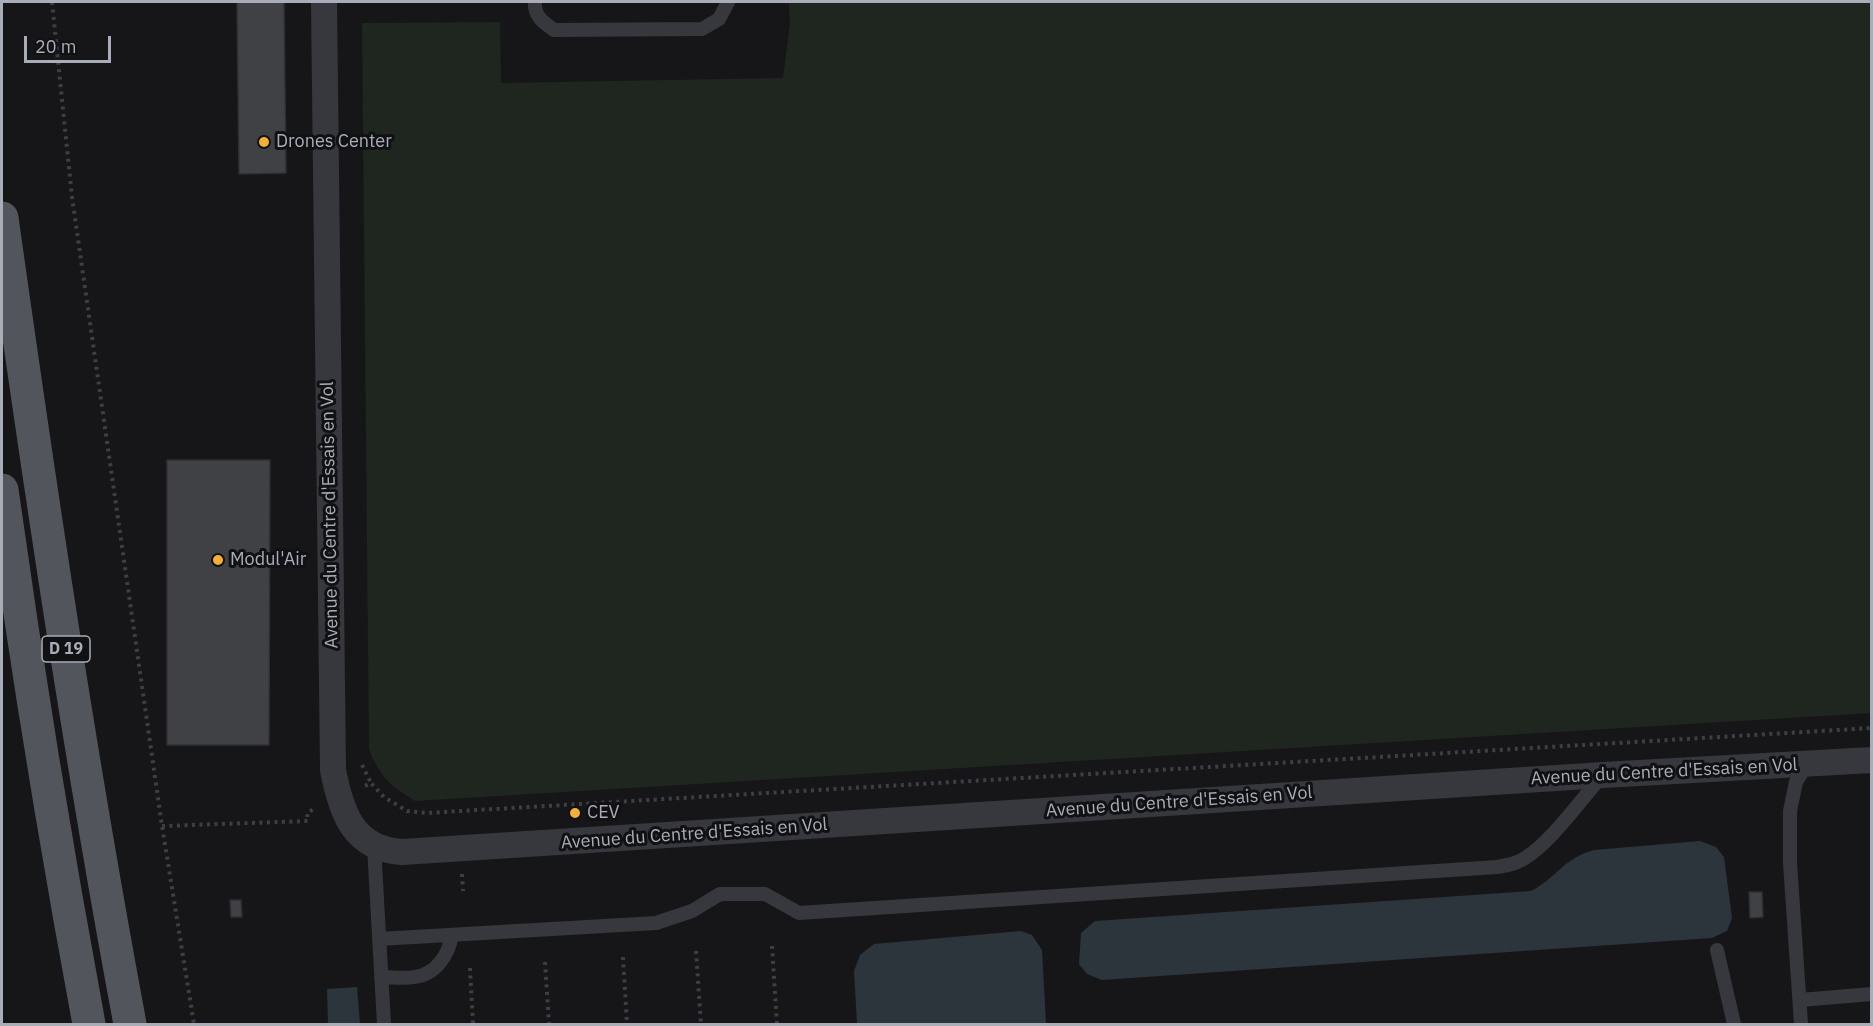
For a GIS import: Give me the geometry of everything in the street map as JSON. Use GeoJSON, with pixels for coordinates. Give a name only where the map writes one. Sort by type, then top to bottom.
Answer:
{"type":"FeatureCollection","features":[{"type":"Feature","properties":{"kind":"main road","name":"D 19"},"geometry":{"type":"LineString","coordinates":[[2,218],[102,876],[130,1024]]}},
{"type":"Feature","properties":{"kind":"main road","name":"D 19"},"geometry":{"type":"LineString","coordinates":[[2,490],[18,607],[67,907],[90,1024]]}},
{"type":"Feature","properties":{"kind":"main road"},"geometry":{"type":"LineString","coordinates":[[2,519],[18,607]]}},
{"type":"Feature","properties":{"kind":"street","name":"Avenue du Centre d'Essais en Vol"},"geometry":{"type":"LineString","coordinates":[[324,2],[333,770],[339,799],[350,823],[374,846],[387,851],[402,852],[1603,775],[1872,760]]}},
{"type":"Feature","properties":{"kind":"lane"},"geometry":{"type":"LineString","coordinates":[[535,2],[540,21],[554,30],[702,29],[719,19],[728,2]]}},
{"type":"Feature","properties":{"kind":"lane"},"geometry":{"type":"LineString","coordinates":[[1801,1024],[1790,863],[1790,811],[1796,782],[1807,764]]}},
{"type":"Feature","properties":{"kind":"lane"},"geometry":{"type":"LineString","coordinates":[[379,939],[656,923],[692,911],[720,894],[765,894],[799,913],[1497,867],[1515,863],[1528,856],[1564,821],[1603,775]]}},
{"type":"Feature","properties":{"kind":"lane"},"geometry":{"type":"LineString","coordinates":[[374,846],[384,1024]]}},
{"type":"Feature","properties":{"kind":"lane"},"geometry":{"type":"LineString","coordinates":[[381,977],[416,977],[438,966],[450,949],[452,935]]}},
{"type":"Feature","properties":{"kind":"lane"},"geometry":{"type":"LineString","coordinates":[[1717,950],[1734,1024]]}},
{"type":"Feature","properties":{"kind":"lane"},"geometry":{"type":"LineString","coordinates":[[1800,1000],[1872,994]]}},
{"type":"Feature","properties":{"kind":"path"},"geometry":{"type":"LineString","coordinates":[[52,2],[72,197],[162,826],[194,1024]]}},
{"type":"Feature","properties":{"kind":"path"},"geometry":{"type":"LineString","coordinates":[[162,826],[308,820],[307,813],[371,783],[384,797],[407,811],[427,813],[1872,729]]}},
{"type":"Feature","properties":{"kind":"path"},"geometry":{"type":"LineString","coordinates":[[772,946],[777,1024]]}},
{"type":"Feature","properties":{"kind":"path"},"geometry":{"type":"LineString","coordinates":[[696,951],[701,1024]]}},
{"type":"Feature","properties":{"kind":"path"},"geometry":{"type":"LineString","coordinates":[[623,957],[627,1024]]}},
{"type":"Feature","properties":{"kind":"path"},"geometry":{"type":"LineString","coordinates":[[545,962],[549,1024]]}},
{"type":"Feature","properties":{"kind":"path"},"geometry":{"type":"LineString","coordinates":[[470,968],[473,1024]]}},
{"type":"Feature","properties":{"kind":"shaded area"},"geometry":{"type":"Polygon","coordinates":[[[789,2],[1871,2],[1871,713],[415,801],[392,785],[382,774],[369,749],[362,23],[500,22],[501,83],[783,78],[790,23],[789,2]]]}},
{"type":"Feature","properties":{"kind":"shaded area"},"geometry":{"type":"Polygon","coordinates":[[[1700,841],[1716,847],[1724,857],[1732,918],[1727,931],[1712,938],[1102,980],[1087,974],[1079,964],[1081,933],[1095,921],[1531,891],[1567,863],[1594,850],[1700,841]]]}},
{"type":"Feature","properties":{"kind":"shaded area"},"geometry":{"type":"Polygon","coordinates":[[[1021,931],[1032,935],[1042,950],[1046,1024],[857,1024],[854,971],[860,955],[874,944],[1021,931]]]}},
{"type":"Feature","properties":{"kind":"shaded area"},"geometry":{"type":"Polygon","coordinates":[[[357,987],[360,1024],[328,1024],[327,989],[357,987]]]}},
{"type":"Feature","properties":{"kind":"building"},"geometry":{"type":"Polygon","coordinates":[[[237,2],[284,2],[286,173],[239,174],[237,2]]]}},
{"type":"Feature","properties":{"kind":"building","name":"Modul'Air"},"geometry":{"type":"Polygon","coordinates":[[[167,460],[270,460],[269,745],[167,745],[167,460]]]}},
{"type":"Feature","properties":{"kind":"building"},"geometry":{"type":"Polygon","coordinates":[[[1749,892],[1762,892],[1763,917],[1750,918],[1749,892]]]}},
{"type":"Feature","properties":{"kind":"building"},"geometry":{"type":"Polygon","coordinates":[[[230,900],[241,900],[242,917],[231,917],[230,900]]]}},
{"type":"Feature","properties":{"kind":"place","name":"Drones Center"},"geometry":{"type":"Point","coordinates":[264,142]}},
{"type":"Feature","properties":{"kind":"place","name":"Modul'Air"},"geometry":{"type":"Point","coordinates":[218,560]}},
{"type":"Feature","properties":{"kind":"place","name":"CEV"},"geometry":{"type":"Point","coordinates":[575,813]}}]}
